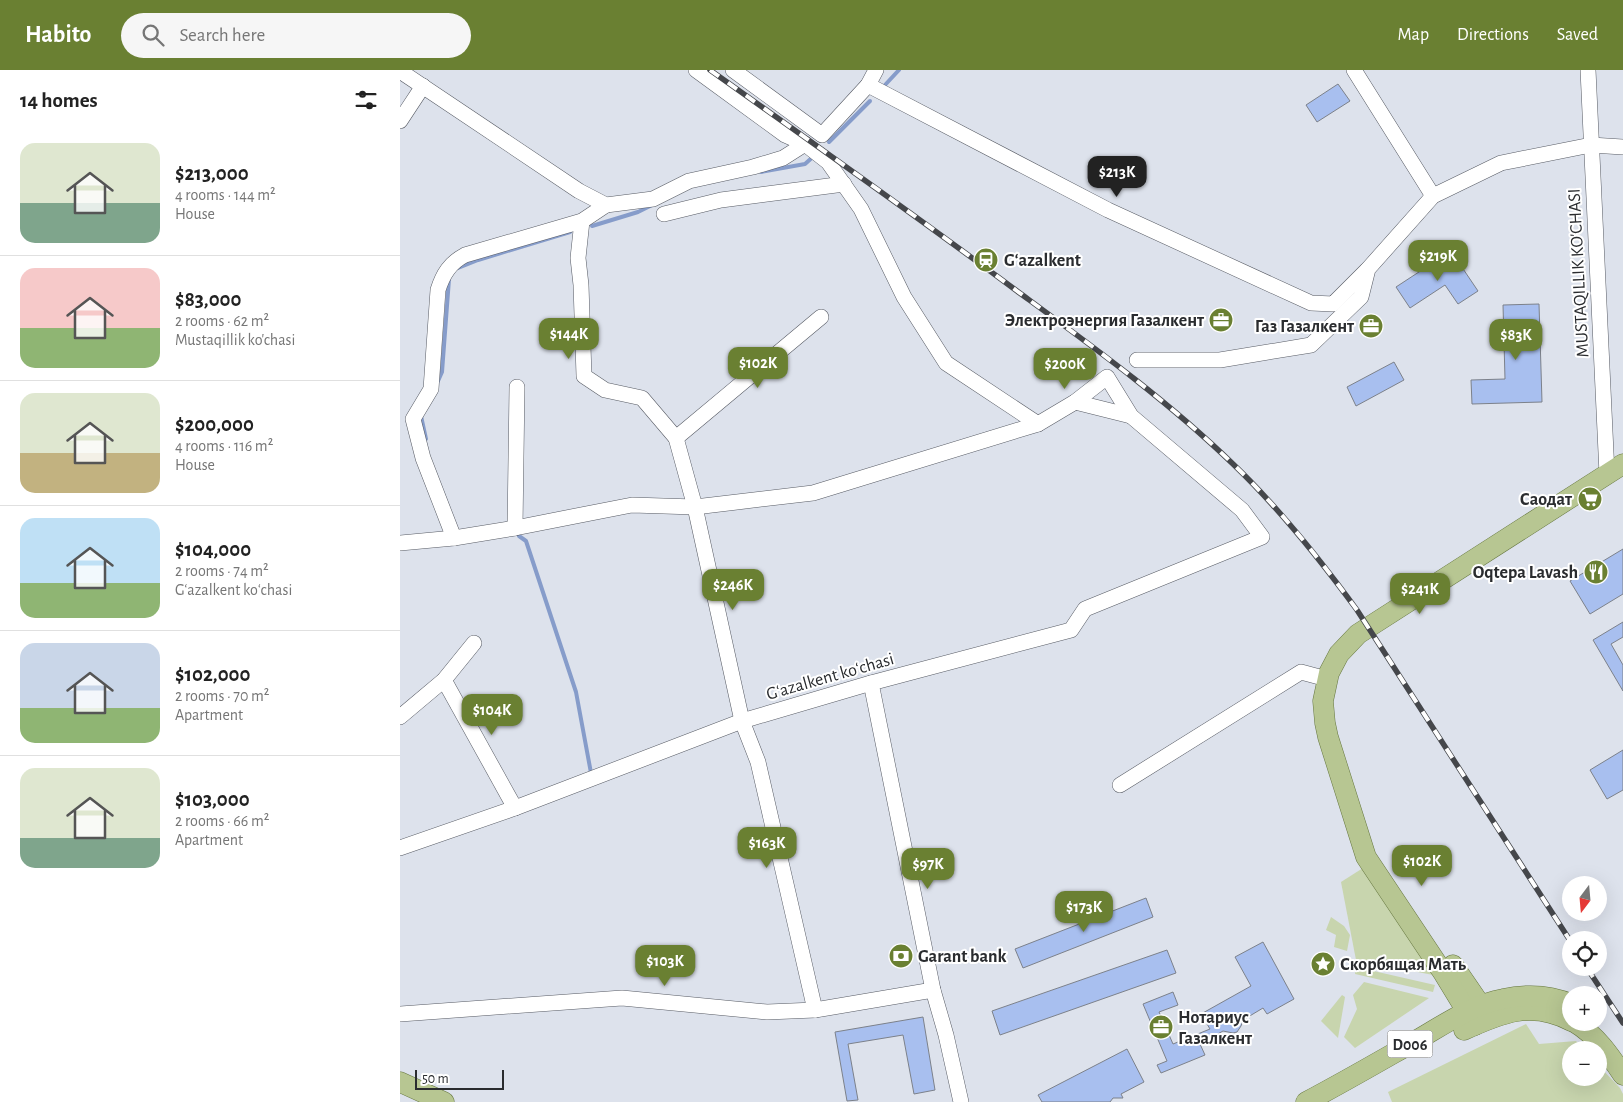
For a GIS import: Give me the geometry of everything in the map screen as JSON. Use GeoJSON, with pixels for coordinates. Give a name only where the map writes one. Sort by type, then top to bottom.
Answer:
{"type":"FeatureCollection","features":[{"type":"Feature","properties":{"kind":"main road"},"geometry":{"type":"LineString","coordinates":[[1478,1015],[1444,974],[1366,857],[1324,723],[1327,679],[1331,666],[1339,654],[1358,634],[1615,469]]}},
{"type":"Feature","properties":{"kind":"main road","name":"D006"},"geometry":{"type":"LineString","coordinates":[[1329,1102],[1440,1041],[1502,999],[1529,996],[1549,997],[1562,1001]]}},
{"type":"Feature","properties":{"kind":"main road","name":"D006"},"geometry":{"type":"LineString","coordinates":[[1306,1102],[1478,1015],[1525,1009],[1550,1012],[1562,1017]]}},
{"type":"Feature","properties":{"kind":"main road","name":"D006"},"geometry":{"type":"LineString","coordinates":[[1585,1031],[1599,1041],[1623,1075]]}},
{"type":"Feature","properties":{"kind":"main road"},"geometry":{"type":"LineString","coordinates":[[1603,1031],[1623,1061]]}},
{"type":"Feature","properties":{"kind":"main road"},"geometry":{"type":"LineString","coordinates":[[400,1082],[444,1102]]}},
{"type":"Feature","properties":{"kind":"main road"},"geometry":{"type":"LineString","coordinates":[[400,1091],[425,1102]]}},
{"type":"Feature","properties":{"kind":"street"},"geometry":{"type":"LineString","coordinates":[[696,70],[785,135],[805,144],[828,162],[861,209],[904,297],[946,363],[1038,424]]}},
{"type":"Feature","properties":{"kind":"street"},"geometry":{"type":"LineString","coordinates":[[733,70],[822,135],[868,85],[876,70]]}},
{"type":"Feature","properties":{"kind":"street"},"geometry":{"type":"LineString","coordinates":[[1354,70],[1434,196]]}},
{"type":"Feature","properties":{"kind":"street","name":"MUSTAQILLIK KO'CHASI"},"geometry":{"type":"LineString","coordinates":[[1588,70],[1591,145],[1615,469]]}},
{"type":"Feature","properties":{"kind":"street"},"geometry":{"type":"LineString","coordinates":[[400,71],[579,191],[606,205]]}},
{"type":"Feature","properties":{"kind":"street"},"geometry":{"type":"LineString","coordinates":[[868,85],[1108,210],[1310,303],[1333,304],[1368,269],[1434,196],[1500,163],[1591,145],[1623,147]]}},
{"type":"Feature","properties":{"kind":"street"},"geometry":{"type":"LineString","coordinates":[[400,121],[423,86]]}},
{"type":"Feature","properties":{"kind":"street"},"geometry":{"type":"LineString","coordinates":[[454,538],[423,458],[413,419],[431,390],[438,290],[442,279],[456,260],[465,255],[582,221],[606,205],[653,199],[690,181],[754,167],[783,158],[805,144]]}},
{"type":"Feature","properties":{"kind":"street"},"geometry":{"type":"LineString","coordinates":[[664,214],[721,200],[844,184]]}},
{"type":"Feature","properties":{"kind":"street"},"geometry":{"type":"LineString","coordinates":[[582,221],[578,258],[581,285],[584,376],[605,390],[642,398],[676,438],[694,507],[742,721],[758,762],[815,1010]]}},
{"type":"Feature","properties":{"kind":"street"},"geometry":{"type":"LineString","coordinates":[[1137,360],[1220,360],[1310,345],[1361,297],[1368,269]]}},
{"type":"Feature","properties":{"kind":"street"},"geometry":{"type":"LineString","coordinates":[[676,438],[821,317]]}},
{"type":"Feature","properties":{"kind":"street"},"geometry":{"type":"LineString","coordinates":[[400,543],[454,538],[632,505],[694,507],[813,493],[1038,424],[1075,402],[1107,377],[1131,416]]}},
{"type":"Feature","properties":{"kind":"street"},"geometry":{"type":"LineString","coordinates":[[515,528],[517,387]]}},
{"type":"Feature","properties":{"kind":"street"},"geometry":{"type":"LineString","coordinates":[[1075,402],[1131,416]]}},
{"type":"Feature","properties":{"kind":"street","name":"Gʻazalkent koʻchasi"},"geometry":{"type":"LineString","coordinates":[[400,848],[514,808],[742,721],[871,683],[1071,630],[1085,609],[1262,536],[1242,510],[1131,416]]}},
{"type":"Feature","properties":{"kind":"street"},"geometry":{"type":"LineString","coordinates":[[400,717],[444,680],[474,643]]}},
{"type":"Feature","properties":{"kind":"street"},"geometry":{"type":"LineString","coordinates":[[1120,784],[1301,672],[1327,679]]}},
{"type":"Feature","properties":{"kind":"street"},"geometry":{"type":"LineString","coordinates":[[444,680],[514,808]]}},
{"type":"Feature","properties":{"kind":"street"},"geometry":{"type":"LineString","coordinates":[[871,683],[932,990],[946,1035],[961,1102]]}},
{"type":"Feature","properties":{"kind":"street"},"geometry":{"type":"LineString","coordinates":[[400,1014],[622,998],[766,1012],[815,1010],[932,990]]}},
{"type":"Feature","properties":{"kind":"green space"},"geometry":{"type":"Polygon","coordinates":[[[1363,868],[1433,975],[1356,960],[1341,882],[1363,868]]]}},
{"type":"Feature","properties":{"kind":"green space"},"geometry":{"type":"Polygon","coordinates":[[[1331,917],[1344,926],[1350,935],[1347,951],[1334,947],[1336,935],[1326,930],[1331,917]]]}},
{"type":"Feature","properties":{"kind":"green space"},"geometry":{"type":"Polygon","coordinates":[[[1356,967],[1435,985],[1433,992],[1355,974],[1356,967]]]}},
{"type":"Feature","properties":{"kind":"green space"},"geometry":{"type":"Polygon","coordinates":[[[1364,982],[1429,998],[1355,1048],[1344,1037],[1357,1009],[1353,995],[1364,982]]]}},
{"type":"Feature","properties":{"kind":"green space"},"geometry":{"type":"Polygon","coordinates":[[[1342,995],[1345,997],[1338,1038],[1321,1021],[1342,995]]]}},
{"type":"Feature","properties":{"kind":"green space"},"geometry":{"type":"Polygon","coordinates":[[[1526,1024],[1539,1044],[1562,1042],[1562,1086],[1607,1086],[1607,1074],[1620,1088],[1623,1094],[1623,1102],[1392,1102],[1388,1092],[1526,1024]]]}},
{"type":"Feature","properties":{"kind":"building"},"geometry":{"type":"Polygon","coordinates":[[[1338,84],[1350,101],[1317,122],[1306,105],[1338,84]]]}},
{"type":"Feature","properties":{"kind":"building"},"geometry":{"type":"Polygon","coordinates":[[[1451,251],[1478,291],[1458,304],[1445,285],[1410,308],[1396,287],[1451,251]]]}},
{"type":"Feature","properties":{"kind":"building"},"geometry":{"type":"Polygon","coordinates":[[[1539,304],[1542,402],[1472,404],[1471,380],[1505,379],[1503,305],[1539,304]]]}},
{"type":"Feature","properties":{"kind":"building"},"geometry":{"type":"Polygon","coordinates":[[[1394,362],[1404,380],[1356,406],[1347,387],[1394,362]]]}},
{"type":"Feature","properties":{"kind":"building"},"geometry":{"type":"Polygon","coordinates":[[[1623,549],[1623,594],[1590,614],[1570,581],[1623,549]]]}},
{"type":"Feature","properties":{"kind":"building"},"geometry":{"type":"Polygon","coordinates":[[[1623,622],[1623,637],[1611,644],[1623,665],[1623,691],[1593,640],[1623,622]]]}},
{"type":"Feature","properties":{"kind":"building"},"geometry":{"type":"Polygon","coordinates":[[[1623,750],[1623,790],[1607,799],[1590,770],[1623,750]]]}},
{"type":"Feature","properties":{"kind":"building"},"geometry":{"type":"Polygon","coordinates":[[[1146,898],[1153,917],[1023,968],[1015,949],[1146,898]]]}},
{"type":"Feature","properties":{"kind":"building"},"geometry":{"type":"Polygon","coordinates":[[[1263,942],[1294,999],[1267,1014],[1263,1008],[1243,1020],[1237,1032],[1223,1031],[1200,1044],[1205,1055],[1161,1073],[1157,1065],[1167,1061],[1143,1004],[1173,992],[1178,1005],[1159,1012],[1173,1044],[1210,1029],[1201,1014],[1251,986],[1235,957],[1263,942]]]}},
{"type":"Feature","properties":{"kind":"building"},"geometry":{"type":"Polygon","coordinates":[[[1167,950],[1176,973],[1000,1035],[992,1011],[1167,950]]]}},
{"type":"Feature","properties":{"kind":"building"},"geometry":{"type":"Polygon","coordinates":[[[923,1017],[935,1090],[914,1094],[903,1035],[848,1044],[858,1100],[847,1101],[835,1032],[923,1017]]]}},
{"type":"Feature","properties":{"kind":"building"},"geometry":{"type":"Polygon","coordinates":[[[1127,1049],[1144,1082],[1121,1094],[1123,1098],[1113,1098],[1110,1102],[1042,1102],[1038,1095],[1127,1049]]]}},
{"type":"Feature","properties":{"kind":"waterway"},"geometry":{"type":"LineString","coordinates":[[885,85],[899,70]]}},
{"type":"Feature","properties":{"kind":"waterway"},"geometry":{"type":"LineString","coordinates":[[829,142],[870,101]]}},
{"type":"Feature","properties":{"kind":"waterway"},"geometry":{"type":"LineString","coordinates":[[761,172],[805,164],[815,155]]}},
{"type":"Feature","properties":{"kind":"waterway"},"geometry":{"type":"LineString","coordinates":[[592,226],[638,212],[652,205]]}},
{"type":"Feature","properties":{"kind":"waterway"},"geometry":{"type":"LineString","coordinates":[[458,268],[570,232]]}},
{"type":"Feature","properties":{"kind":"waterway"},"geometry":{"type":"LineString","coordinates":[[438,381],[442,372],[449,279]]}},
{"type":"Feature","properties":{"kind":"waterway"},"geometry":{"type":"LineString","coordinates":[[421,416],[426,439]]}},
{"type":"Feature","properties":{"kind":"waterway"},"geometry":{"type":"LineString","coordinates":[[519,536],[526,541],[576,692],[591,773]]}},
{"type":"Feature","properties":{"kind":"railway"},"geometry":{"type":"LineString","coordinates":[[710,70],[903,207],[1101,353],[1208,440],[1250,481],[1298,534],[1357,610],[1564,931]]}},
{"type":"Feature","properties":{"kind":"railway"},"geometry":{"type":"LineString","coordinates":[[1592,976],[1623,1023]]}},
{"type":"Feature","properties":{"kind":"place","name":"Gʻazalkent"},"geometry":{"type":"Point","coordinates":[986,260]}},
{"type":"Feature","properties":{"kind":"place","name":"Электроэнергия Газалкент"},"geometry":{"type":"Point","coordinates":[1221,320]}},
{"type":"Feature","properties":{"kind":"place","name":"Газ Газалкент"},"geometry":{"type":"Point","coordinates":[1371,326]}},
{"type":"Feature","properties":{"kind":"place","name":"Саодат"},"geometry":{"type":"Point","coordinates":[1590,499]}},
{"type":"Feature","properties":{"kind":"place","name":"Oqtepa Lavash"},"geometry":{"type":"Point","coordinates":[1596,572]}},
{"type":"Feature","properties":{"kind":"place","name":"Garant bank"},"geometry":{"type":"Point","coordinates":[901,956]}},
{"type":"Feature","properties":{"kind":"place","name":"Скорбящая Мать"},"geometry":{"type":"Point","coordinates":[1323,964]}},
{"type":"Feature","properties":{"kind":"place","name":"Нотариус Газалкент"},"geometry":{"type":"Point","coordinates":[1161,1027]}}]}
